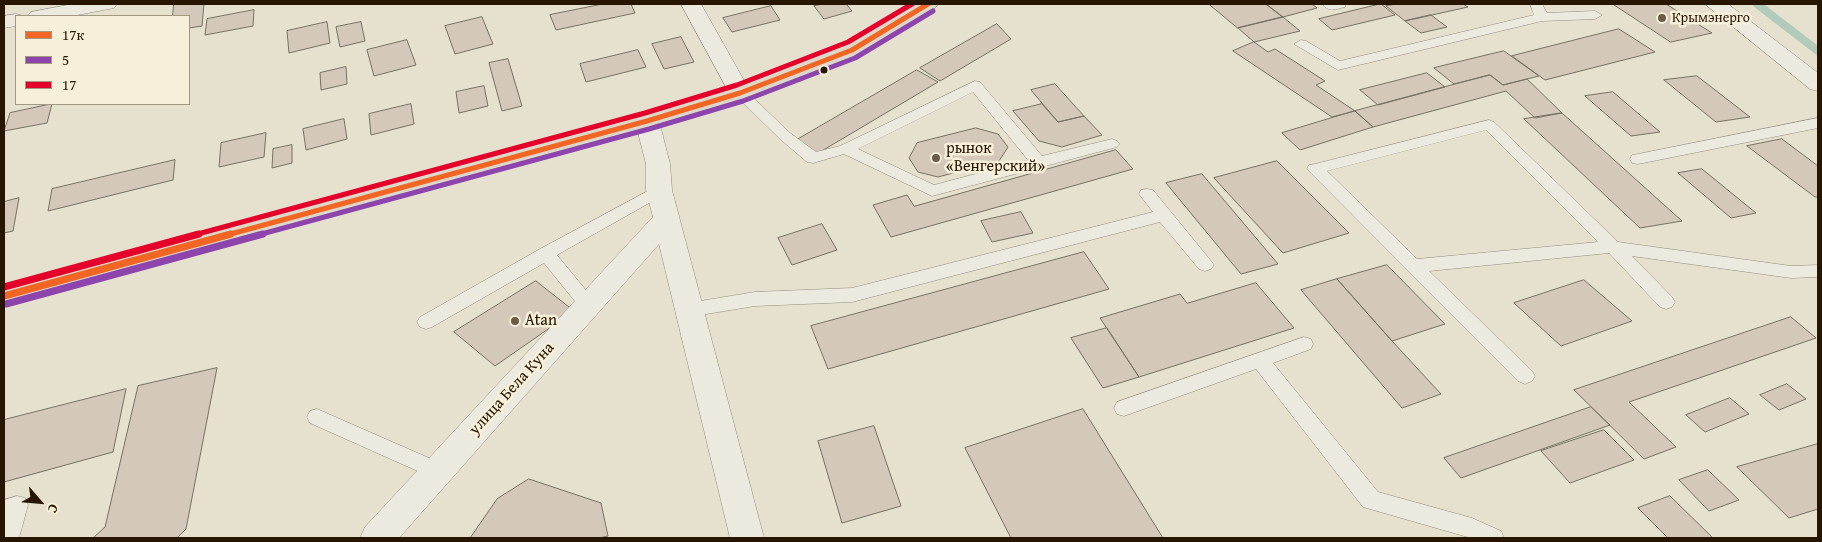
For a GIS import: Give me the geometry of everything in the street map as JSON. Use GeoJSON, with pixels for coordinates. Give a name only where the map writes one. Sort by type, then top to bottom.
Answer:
{"type":"FeatureCollection","features":[{"type":"Feature","properties":{"kind":"main road"},"geometry":{"type":"LineString","coordinates":[[4,296],[647,121],[740,93],[852,50],[928,4]]}},
{"type":"Feature","properties":{"kind":"street"},"geometry":{"type":"LineString","coordinates":[[44,15],[107,4]]}},
{"type":"Feature","properties":{"kind":"street"},"geometry":{"type":"LineString","coordinates":[[690,4],[740,93]]}},
{"type":"Feature","properties":{"kind":"street"},"geometry":{"type":"LineString","coordinates":[[1715,4],[1818,84]]}},
{"type":"Feature","properties":{"kind":"street"},"geometry":{"type":"LineString","coordinates":[[647,121],[658,164],[659,190],[747,538]]}},
{"type":"Feature","properties":{"kind":"street","name":"улица Бела Куна"},"geometry":{"type":"LineString","coordinates":[[377,538],[666,219]]}},
{"type":"Feature","properties":{"kind":"lane"},"geometry":{"type":"LineString","coordinates":[[1329,4],[1331,6],[1340,4]]}},
{"type":"Feature","properties":{"kind":"lane"},"geometry":{"type":"LineString","coordinates":[[1536,4],[1542,17]]}},
{"type":"Feature","properties":{"kind":"lane"},"geometry":{"type":"LineString","coordinates":[[1301,44],[1338,66],[1542,17],[1595,15]]}},
{"type":"Feature","properties":{"kind":"lane"},"geometry":{"type":"LineString","coordinates":[[740,93],[785,136],[813,158],[845,149],[975,85],[1038,162]]}},
{"type":"Feature","properties":{"kind":"lane"},"geometry":{"type":"LineString","coordinates":[[1638,158],[1818,123]]}},
{"type":"Feature","properties":{"kind":"lane"},"geometry":{"type":"LineString","coordinates":[[1526,376],[1315,169],[1488,125],[1666,302]]}},
{"type":"Feature","properties":{"kind":"lane"},"geometry":{"type":"LineString","coordinates":[[845,149],[932,191],[1112,144]]}},
{"type":"Feature","properties":{"kind":"lane"},"geometry":{"type":"LineString","coordinates":[[426,322],[659,190]]}},
{"type":"Feature","properties":{"kind":"lane"},"geometry":{"type":"LineString","coordinates":[[1147,194],[1205,264]]}},
{"type":"Feature","properties":{"kind":"lane"},"geometry":{"type":"LineString","coordinates":[[688,310],[755,299],[852,295],[1164,215]]}},
{"type":"Feature","properties":{"kind":"lane"},"geometry":{"type":"LineString","coordinates":[[1412,266],[1613,248],[1781,271],[1818,271]]}},
{"type":"Feature","properties":{"kind":"lane"},"geometry":{"type":"LineString","coordinates":[[546,253],[588,305]]}},
{"type":"Feature","properties":{"kind":"lane"},"geometry":{"type":"LineString","coordinates":[[1124,408],[1304,344]]}},
{"type":"Feature","properties":{"kind":"lane"},"geometry":{"type":"LineString","coordinates":[[1260,360],[1371,500],[1472,528],[1493,538]]}},
{"type":"Feature","properties":{"kind":"lane"},"geometry":{"type":"LineString","coordinates":[[317,417],[438,471]]}},
{"type":"Feature","properties":{"kind":"building"},"geometry":{"type":"Polygon","coordinates":[[[174,4],[204,4],[202,26],[190,28],[190,15],[173,15],[174,4]]]}},
{"type":"Feature","properties":{"kind":"building"},"geometry":{"type":"Polygon","coordinates":[[[603,4],[631,4],[635,13],[556,30],[550,15],[603,4]]]}},
{"type":"Feature","properties":{"kind":"building"},"geometry":{"type":"Polygon","coordinates":[[[846,4],[852,11],[824,19],[814,6],[846,4]]]}},
{"type":"Feature","properties":{"kind":"building"},"geometry":{"type":"Polygon","coordinates":[[[1209,4],[1266,4],[1283,17],[1238,28],[1209,4]]]}},
{"type":"Feature","properties":{"kind":"building"},"geometry":{"type":"Polygon","coordinates":[[[1266,4],[1312,4],[1317,8],[1283,17],[1266,4]]]}},
{"type":"Feature","properties":{"kind":"building"},"geometry":{"type":"Polygon","coordinates":[[[1381,4],[1395,15],[1332,30],[1319,19],[1381,4]]]}},
{"type":"Feature","properties":{"kind":"building"},"geometry":{"type":"Polygon","coordinates":[[[1397,4],[1463,4],[1468,7],[1405,21],[1386,6],[1397,4]]]}},
{"type":"Feature","properties":{"kind":"building","name":"Крымэнерго"},"geometry":{"type":"Polygon","coordinates":[[[1613,4],[1666,4],[1712,33],[1671,42],[1613,4]]]}},
{"type":"Feature","properties":{"kind":"building"},"geometry":{"type":"Polygon","coordinates":[[[771,6],[780,20],[732,32],[723,18],[771,6]]]}},
{"type":"Feature","properties":{"kind":"building"},"geometry":{"type":"Polygon","coordinates":[[[254,10],[253,26],[205,35],[207,19],[254,10]]]}},
{"type":"Feature","properties":{"kind":"building"},"geometry":{"type":"Polygon","coordinates":[[[1431,15],[1447,27],[1421,33],[1405,21],[1431,15]]]}},
{"type":"Feature","properties":{"kind":"building"},"geometry":{"type":"Polygon","coordinates":[[[482,17],[493,44],[455,54],[445,26],[482,17]]]}},
{"type":"Feature","properties":{"kind":"building"},"geometry":{"type":"Polygon","coordinates":[[[1283,17],[1300,31],[1254,42],[1238,28],[1283,17]]]}},
{"type":"Feature","properties":{"kind":"building"},"geometry":{"type":"Polygon","coordinates":[[[327,22],[330,43],[289,53],[287,31],[327,22]]]}},
{"type":"Feature","properties":{"kind":"building"},"geometry":{"type":"Polygon","coordinates":[[[361,22],[365,41],[340,47],[336,27],[361,22]]]}},
{"type":"Feature","properties":{"kind":"building"},"geometry":{"type":"Polygon","coordinates":[[[997,24],[1011,39],[940,81],[920,68],[997,24]]]}},
{"type":"Feature","properties":{"kind":"building"},"geometry":{"type":"Polygon","coordinates":[[[1619,29],[1655,52],[1545,80],[1512,56],[1619,29]]]}},
{"type":"Feature","properties":{"kind":"building"},"geometry":{"type":"Polygon","coordinates":[[[681,37],[694,62],[664,69],[652,44],[681,37]]]}},
{"type":"Feature","properties":{"kind":"building"},"geometry":{"type":"Polygon","coordinates":[[[407,40],[416,65],[374,76],[367,50],[407,40]]]}},
{"type":"Feature","properties":{"kind":"building"},"geometry":{"type":"Polygon","coordinates":[[[1254,42],[1268,52],[1275,49],[1325,81],[1316,85],[1355,111],[1332,117],[1233,51],[1254,42]]]}},
{"type":"Feature","properties":{"kind":"building"},"geometry":{"type":"Polygon","coordinates":[[[638,50],[646,67],[586,82],[580,64],[638,50]]]}},
{"type":"Feature","properties":{"kind":"building"},"geometry":{"type":"Polygon","coordinates":[[[1504,51],[1539,76],[1503,85],[1490,75],[1454,84],[1434,68],[1504,51]]]}},
{"type":"Feature","properties":{"kind":"building"},"geometry":{"type":"Polygon","coordinates":[[[508,59],[522,106],[502,111],[489,63],[508,59]]]}},
{"type":"Feature","properties":{"kind":"building"},"geometry":{"type":"Polygon","coordinates":[[[346,67],[347,84],[321,90],[320,73],[346,67]]]}},
{"type":"Feature","properties":{"kind":"building"},"geometry":{"type":"Polygon","coordinates":[[[917,70],[938,82],[815,155],[795,141],[917,70]]]}},
{"type":"Feature","properties":{"kind":"building"},"geometry":{"type":"Polygon","coordinates":[[[1427,73],[1445,87],[1378,105],[1360,90],[1427,73]]]}},
{"type":"Feature","properties":{"kind":"building"},"geometry":{"type":"Polygon","coordinates":[[[1490,75],[1503,85],[1527,79],[1562,113],[1535,118],[1506,91],[1373,127],[1355,111],[1490,75]]]}},
{"type":"Feature","properties":{"kind":"building"},"geometry":{"type":"Polygon","coordinates":[[[1697,76],[1750,117],[1716,122],[1664,80],[1697,76]]]}},
{"type":"Feature","properties":{"kind":"building"},"geometry":{"type":"Polygon","coordinates":[[[1055,84],[1084,116],[1058,122],[1031,90],[1055,84]]]}},
{"type":"Feature","properties":{"kind":"building"},"geometry":{"type":"Polygon","coordinates":[[[484,86],[488,106],[459,113],[456,92],[484,86]]]}},
{"type":"Feature","properties":{"kind":"building"},"geometry":{"type":"Polygon","coordinates":[[[1613,92],[1660,132],[1631,136],[1585,96],[1613,92]]]}},
{"type":"Feature","properties":{"kind":"building"},"geometry":{"type":"Polygon","coordinates":[[[411,104],[414,124],[371,135],[369,114],[411,104]]]}},
{"type":"Feature","properties":{"kind":"building"},"geometry":{"type":"Polygon","coordinates":[[[1042,104],[1058,122],[1084,116],[1102,135],[1062,147],[1039,141],[1013,111],[1042,104]]]}},
{"type":"Feature","properties":{"kind":"building"},"geometry":{"type":"Polygon","coordinates":[[[52,105],[47,123],[4,131],[10,113],[52,105]]]}},
{"type":"Feature","properties":{"kind":"building"},"geometry":{"type":"Polygon","coordinates":[[[1355,111],[1373,127],[1300,150],[1282,133],[1355,111]]]}},
{"type":"Feature","properties":{"kind":"building"},"geometry":{"type":"Polygon","coordinates":[[[1562,113],[1682,221],[1640,228],[1524,119],[1562,113]]]}},
{"type":"Feature","properties":{"kind":"building"},"geometry":{"type":"Polygon","coordinates":[[[344,119],[347,139],[306,150],[303,129],[344,119]]]}},
{"type":"Feature","properties":{"kind":"building"},"geometry":{"type":"Polygon","coordinates":[[[976,128],[998,134],[1008,147],[999,161],[938,177],[918,172],[909,158],[917,143],[976,128]]]}},
{"type":"Feature","properties":{"kind":"building"},"geometry":{"type":"Polygon","coordinates":[[[266,133],[264,157],[219,167],[221,143],[266,133]]]}},
{"type":"Feature","properties":{"kind":"building"},"geometry":{"type":"Polygon","coordinates":[[[1782,139],[1818,166],[1818,197],[1815,197],[1747,146],[1782,139]]]}},
{"type":"Feature","properties":{"kind":"building"},"geometry":{"type":"Polygon","coordinates":[[[292,145],[292,163],[272,168],[273,149],[292,145]]]}},
{"type":"Feature","properties":{"kind":"building"},"geometry":{"type":"Polygon","coordinates":[[[1116,150],[1133,169],[891,237],[873,205],[907,195],[914,206],[1116,150]]]}},
{"type":"Feature","properties":{"kind":"building"},"geometry":{"type":"Polygon","coordinates":[[[175,160],[173,180],[48,211],[52,189],[175,160]]]}},
{"type":"Feature","properties":{"kind":"building"},"geometry":{"type":"Polygon","coordinates":[[[1277,161],[1349,233],[1283,253],[1214,178],[1277,161]]]}},
{"type":"Feature","properties":{"kind":"building"},"geometry":{"type":"Polygon","coordinates":[[[1702,169],[1756,213],[1731,218],[1678,173],[1702,169]]]}},
{"type":"Feature","properties":{"kind":"building"},"geometry":{"type":"Polygon","coordinates":[[[1202,174],[1278,264],[1241,274],[1166,183],[1202,174]]]}},
{"type":"Feature","properties":{"kind":"building"},"geometry":{"type":"Polygon","coordinates":[[[19,198],[13,231],[4,233],[4,202],[19,198]]]}},
{"type":"Feature","properties":{"kind":"building"},"geometry":{"type":"Polygon","coordinates":[[[1021,212],[1033,233],[992,242],[981,221],[1021,212]]]}},
{"type":"Feature","properties":{"kind":"building"},"geometry":{"type":"Polygon","coordinates":[[[822,224],[837,250],[792,265],[778,238],[822,224]]]}},
{"type":"Feature","properties":{"kind":"building"},"geometry":{"type":"Polygon","coordinates":[[[1084,252],[1109,289],[828,369],[811,326],[1084,252]]]}},
{"type":"Feature","properties":{"kind":"building"},"geometry":{"type":"Polygon","coordinates":[[[1387,265],[1445,324],[1392,341],[1337,279],[1387,265]]]}},
{"type":"Feature","properties":{"kind":"building"},"geometry":{"type":"Polygon","coordinates":[[[1337,279],[1441,394],[1402,408],[1301,290],[1337,279]]]}},
{"type":"Feature","properties":{"kind":"building"},"geometry":{"type":"Polygon","coordinates":[[[1584,280],[1632,321],[1561,346],[1514,303],[1584,280]]]}},
{"type":"Feature","properties":{"kind":"building","name":"Аtan"},"geometry":{"type":"Polygon","coordinates":[[[536,281],[574,311],[495,366],[454,332],[536,281]]]}},
{"type":"Feature","properties":{"kind":"building"},"geometry":{"type":"Polygon","coordinates":[[[1256,283],[1294,328],[1139,377],[1100,318],[1180,294],[1187,303],[1256,283]]]}},
{"type":"Feature","properties":{"kind":"building"},"geometry":{"type":"Polygon","coordinates":[[[1791,317],[1816,338],[1629,402],[1676,447],[1644,459],[1574,390],[1791,317]]]}},
{"type":"Feature","properties":{"kind":"building"},"geometry":{"type":"Polygon","coordinates":[[[1107,328],[1139,377],[1103,388],[1071,338],[1107,328]]]}},
{"type":"Feature","properties":{"kind":"building"},"geometry":{"type":"Polygon","coordinates":[[[217,368],[186,529],[177,538],[93,538],[105,527],[138,386],[217,368]]]}},
{"type":"Feature","properties":{"kind":"building"},"geometry":{"type":"Polygon","coordinates":[[[1787,384],[1806,399],[1779,410],[1760,395],[1787,384]]]}},
{"type":"Feature","properties":{"kind":"building"},"geometry":{"type":"Polygon","coordinates":[[[126,389],[113,452],[4,482],[4,420],[126,389]]]}},
{"type":"Feature","properties":{"kind":"building"},"geometry":{"type":"Polygon","coordinates":[[[1730,398],[1749,414],[1705,432],[1686,415],[1730,398]]]}},
{"type":"Feature","properties":{"kind":"building"},"geometry":{"type":"Polygon","coordinates":[[[1591,407],[1610,425],[1461,478],[1444,458],[1591,407]]]}},
{"type":"Feature","properties":{"kind":"building"},"geometry":{"type":"Polygon","coordinates":[[[1083,409],[1163,538],[1011,538],[965,448],[1083,409]]]}},
{"type":"Feature","properties":{"kind":"building"},"geometry":{"type":"Polygon","coordinates":[[[874,426],[901,506],[842,523],[818,441],[874,426]]]}},
{"type":"Feature","properties":{"kind":"building"},"geometry":{"type":"Polygon","coordinates":[[[1604,430],[1634,460],[1570,483],[1541,451],[1604,430]]]}},
{"type":"Feature","properties":{"kind":"building"},"geometry":{"type":"Polygon","coordinates":[[[1818,444],[1818,509],[1789,518],[1737,467],[1818,444]]]}},
{"type":"Feature","properties":{"kind":"building"},"geometry":{"type":"Polygon","coordinates":[[[1708,470],[1739,500],[1709,511],[1679,480],[1708,470]]]}},
{"type":"Feature","properties":{"kind":"building"},"geometry":{"type":"Polygon","coordinates":[[[529,479],[601,503],[608,536],[599,538],[470,538],[497,499],[529,479]]]}},
{"type":"Feature","properties":{"kind":"building"},"geometry":{"type":"Polygon","coordinates":[[[1670,496],[1713,538],[1668,538],[1638,508],[1670,496]]]}},
{"type":"Feature","properties":{"kind":"waterway"},"geometry":{"type":"LineString","coordinates":[[1757,4],[1818,51]]}},
{"type":"Feature","properties":{"kind":"transit line","name":"17"},"geometry":{"type":"LineString","coordinates":[[4,287],[645,113],[737,85],[848,42],[912,4]]}},
{"type":"Feature","properties":{"kind":"transit line","name":"17к"},"geometry":{"type":"LineString","coordinates":[[4,296],[647,121],[740,93],[852,50],[928,4]]}},
{"type":"Feature","properties":{"kind":"transit line","name":"5"},"geometry":{"type":"LineString","coordinates":[[6,304],[649,129],[743,101],[855,58],[933,11]]}},
{"type":"Feature","properties":{"kind":"place","name":"Крымэнерго"},"geometry":{"type":"Point","coordinates":[1662,18]}},
{"type":"Feature","properties":{"kind":"place","name":"рынок «Венгерский»"},"geometry":{"type":"Point","coordinates":[936,158]}},
{"type":"Feature","properties":{"kind":"place","name":"Аtan"},"geometry":{"type":"Point","coordinates":[515,321]}}]}
